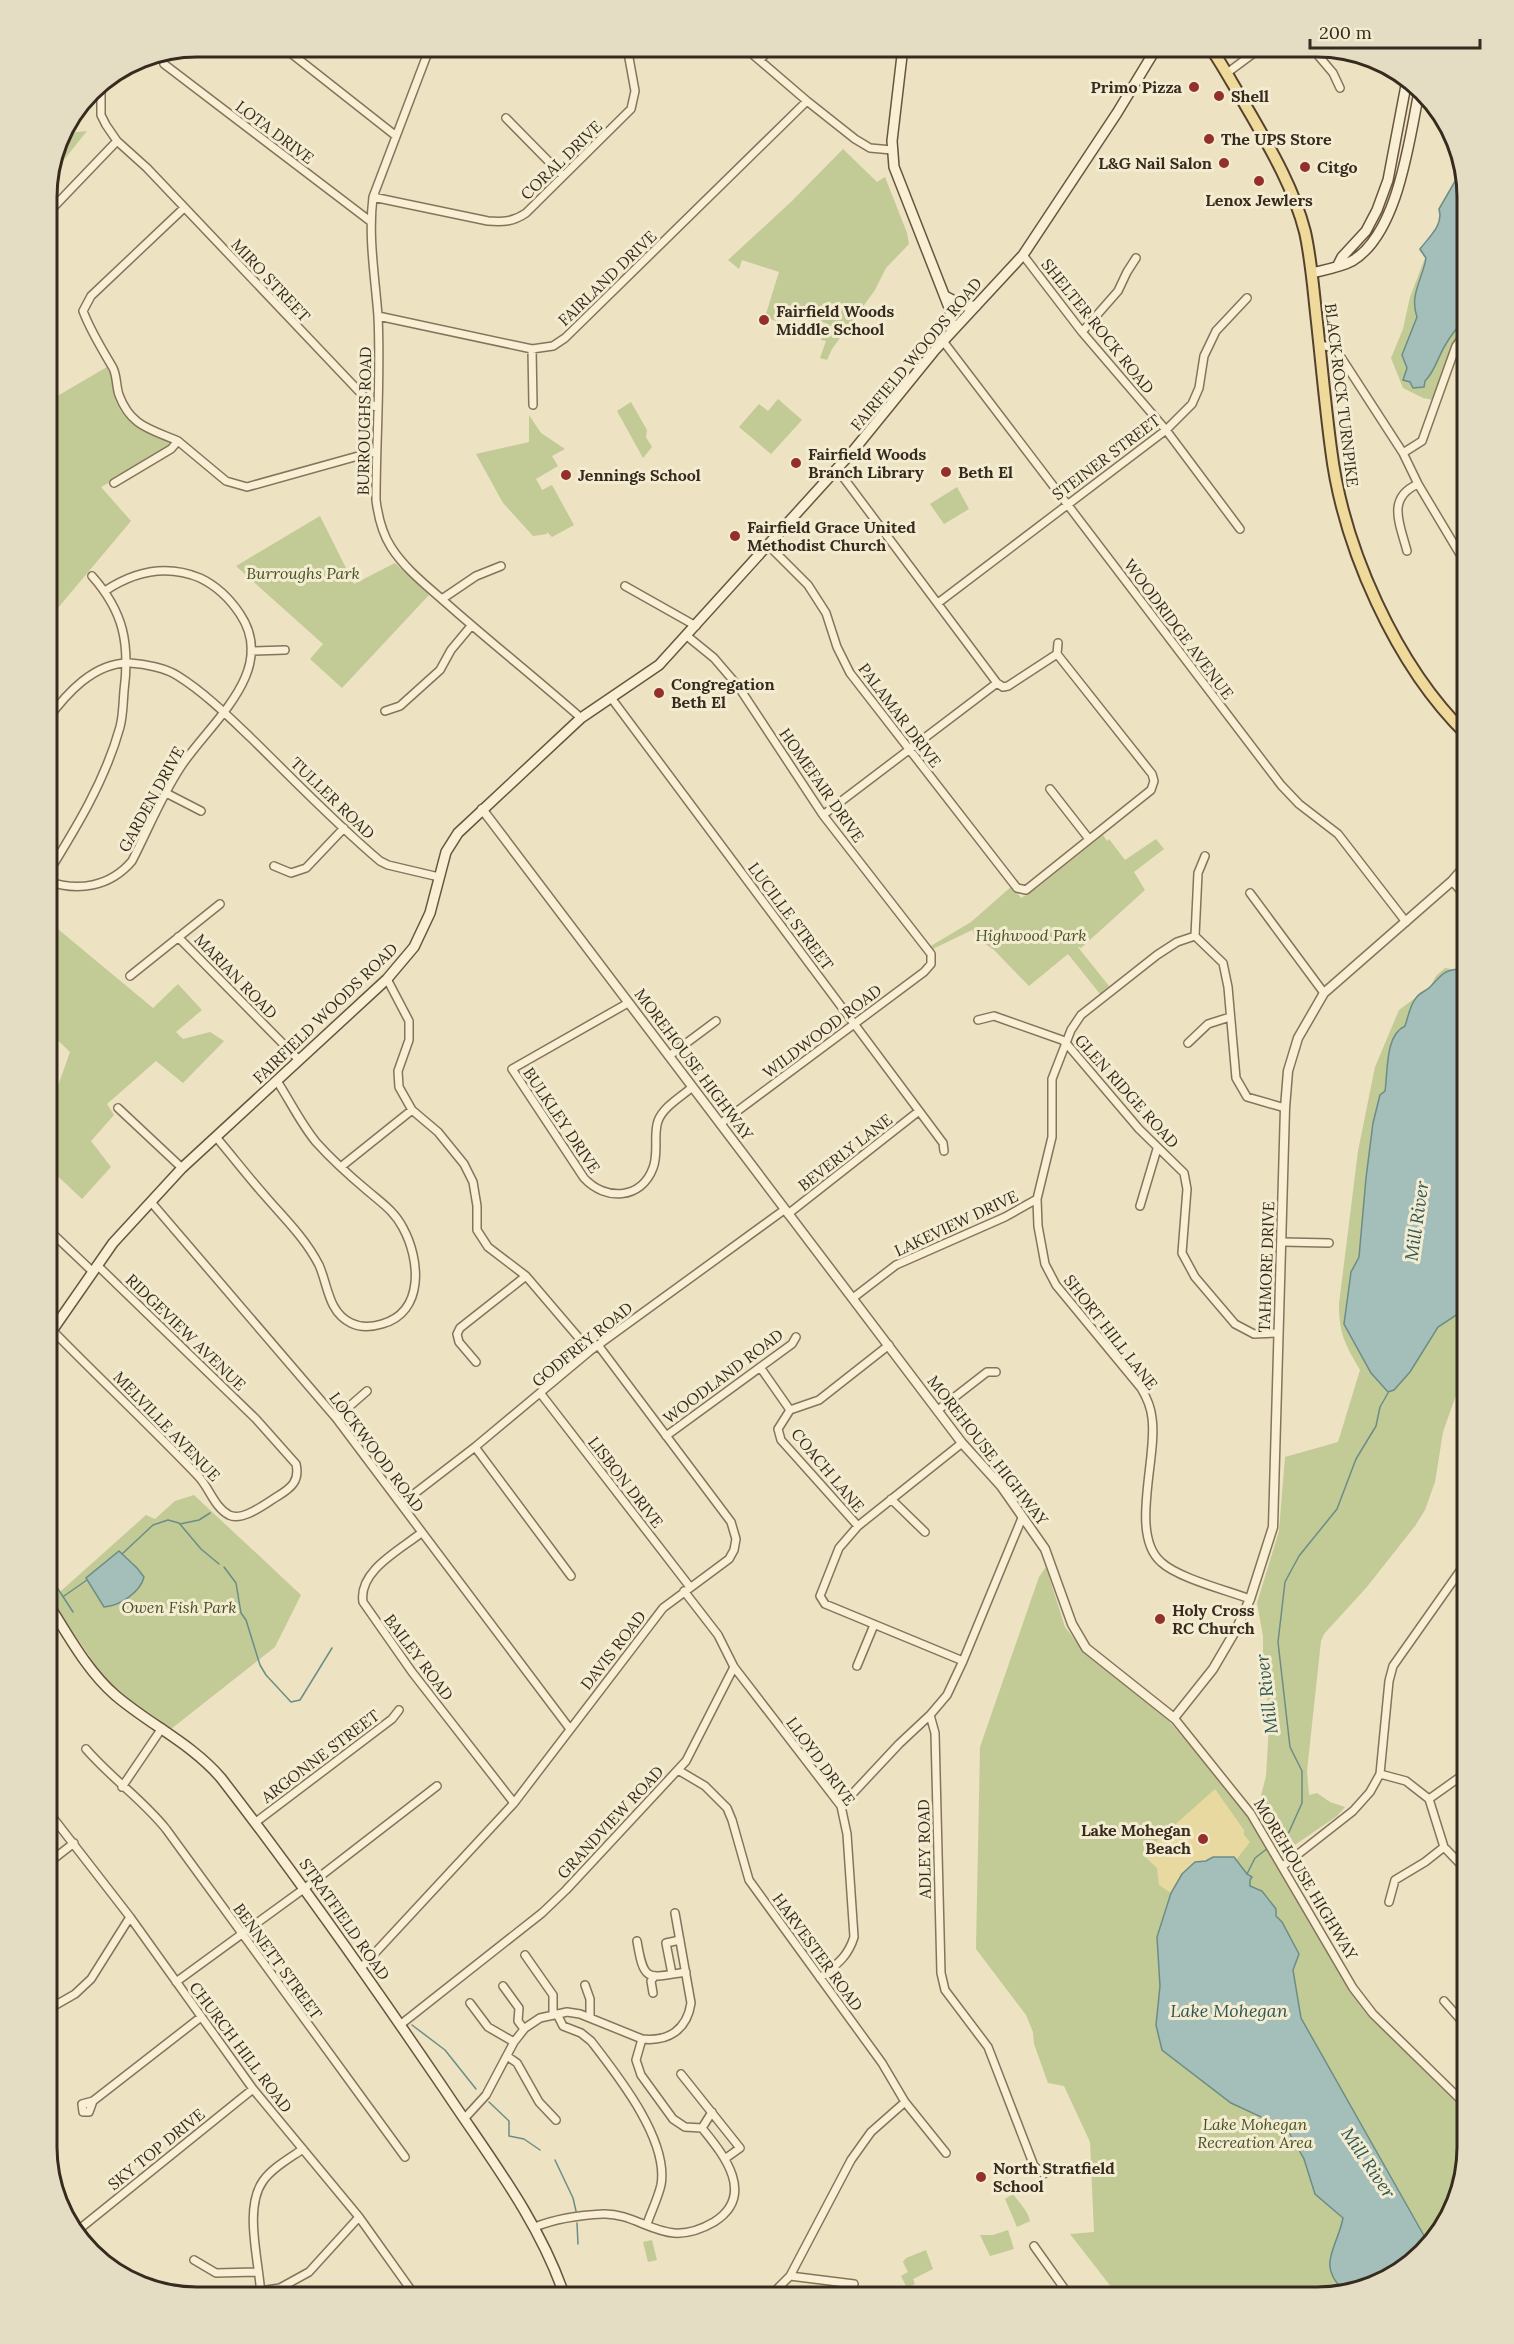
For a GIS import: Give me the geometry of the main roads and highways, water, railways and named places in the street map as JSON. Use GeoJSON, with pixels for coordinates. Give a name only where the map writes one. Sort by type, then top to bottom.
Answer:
{"type":"FeatureCollection","features":[{"type":"Feature","properties":{"kind":"main road"},"geometry":{"type":"LineString","coordinates":[[902,57],[892,150],[894,167],[950,310],[952,331]]}},
{"type":"Feature","properties":{"kind":"main road","name":"FAIRFIELD WOODS ROAD"},"geometry":{"type":"LineString","coordinates":[[57,1319],[94,1268],[182,1168],[387,979],[414,947],[430,914],[446,852],[458,832],[581,718],[659,665],[876,425],[943,341],[1023,255],[1117,113],[1151,57]]}},
{"type":"Feature","properties":{"kind":"main road","name":"BLACK ROCK TURNPIKE"},"geometry":{"type":"LineString","coordinates":[[1217,57],[1279,164],[1294,198],[1305,235],[1312,273],[1331,452],[1344,514],[1371,590],[1409,664],[1457,726]]}},
{"type":"Feature","properties":{"kind":"main road"},"geometry":{"type":"LineString","coordinates":[[1338,265],[1341,257],[1366,231],[1377,210],[1388,180],[1405,89]]}},
{"type":"Feature","properties":{"kind":"main road"},"geometry":{"type":"LineString","coordinates":[[1312,273],[1348,263],[1364,252],[1374,241],[1388,214],[1400,182],[1417,100]]}},
{"type":"Feature","properties":{"kind":"main road"},"geometry":{"type":"LineString","coordinates":[[945,296],[964,306],[976,306]]}},
{"type":"Feature","properties":{"kind":"main road","name":"STRATFIELD ROAD"},"geometry":{"type":"LineString","coordinates":[[57,1617],[106,1686],[206,1761],[256,1822],[361,1968],[505,2178],[536,2227],[561,2287]]}},
{"type":"Feature","properties":{"kind":"water"},"geometry":{"type":"Polygon","coordinates":[[[1456,180],[1457,328],[1425,381],[1424,387],[1413,388],[1410,382],[1403,380],[1407,368],[1402,355],[1417,317],[1416,294],[1426,258],[1420,249],[1438,226],[1439,209],[1456,180]]]}},
{"type":"Feature","properties":{"kind":"water"},"geometry":{"type":"Polygon","coordinates":[[[1457,969],[1457,1315],[1438,1327],[1410,1372],[1394,1390],[1388,1392],[1371,1373],[1344,1324],[1351,1272],[1359,1257],[1373,1123],[1380,1095],[1385,1091],[1391,1045],[1394,1037],[1405,1026],[1414,1001],[1449,971],[1457,969]]]}},
{"type":"Feature","properties":{"kind":"water"},"geometry":{"type":"Polygon","coordinates":[[[119,1551],[144,1577],[142,1583],[128,1598],[104,1607],[86,1578],[119,1551]]]}},
{"type":"Feature","properties":{"kind":"water","name":"Lake Mohegan"},"geometry":{"type":"Polygon","coordinates":[[[1213,1857],[1234,1857],[1252,1877],[1250,1886],[1262,1891],[1276,1909],[1276,1916],[1282,1922],[1299,1954],[1293,1970],[1301,2018],[1424,2236],[1402,2258],[1371,2276],[1339,2285],[1331,2273],[1331,2256],[1343,2218],[1315,2194],[1304,2159],[1287,2129],[1231,2103],[1162,2050],[1156,2025],[1160,1986],[1157,1937],[1171,1893],[1182,1874],[1195,1862],[1206,1861],[1213,1857]]]}},
{"type":"Feature","properties":{"kind":"waterway","name":"Mill River"},"geometry":{"type":"LineString","coordinates":[[1272,1845],[1289,1832],[1302,1803],[1302,1771],[1290,1747],[1278,1642],[1285,1582],[1299,1556],[1337,1509],[1356,1459],[1376,1426],[1380,1407],[1388,1393]]}},
{"type":"Feature","properties":{"kind":"waterway"},"geometry":{"type":"LineString","coordinates":[[180,1524],[199,1520],[210,1513]]}},
{"type":"Feature","properties":{"kind":"waterway"},"geometry":{"type":"LineString","coordinates":[[122,1554],[153,1525],[168,1520],[179,1523],[201,1549],[219,1564]]}},
{"type":"Feature","properties":{"kind":"waterway"},"geometry":{"type":"LineString","coordinates":[[224,1567],[236,1583],[241,1613],[246,1620],[260,1665],[266,1675],[291,1702],[300,1700],[332,1648]]}},
{"type":"Feature","properties":{"kind":"waterway"},"geometry":{"type":"LineString","coordinates":[[64,1596],[87,1580]]}},
{"type":"Feature","properties":{"kind":"waterway"},"geometry":{"type":"LineString","coordinates":[[57,1587],[73,1612]]}},
{"type":"Feature","properties":{"kind":"waterway","name":"Mill River"},"geometry":{"type":"LineString","coordinates":[[1247,1874],[1255,1858],[1268,1848]]}},
{"type":"Feature","properties":{"kind":"waterway"},"geometry":{"type":"LineString","coordinates":[[412,2025],[445,2050],[476,2089]]}},
{"type":"Feature","properties":{"kind":"waterway"},"geometry":{"type":"LineString","coordinates":[[489,2102],[509,2121],[509,2136],[524,2139],[540,2150]]}},
{"type":"Feature","properties":{"kind":"waterway"},"geometry":{"type":"LineString","coordinates":[[555,2160],[573,2198],[576,2211]]}},
{"type":"Feature","properties":{"kind":"waterway"},"geometry":{"type":"LineString","coordinates":[[577,2223],[578,2244]]}},
{"type":"Feature","properties":{"kind":"place","name":"Primo Pizza"},"geometry":{"type":"Point","coordinates":[1194,87]}},
{"type":"Feature","properties":{"kind":"place","name":"Shell"},"geometry":{"type":"Point","coordinates":[1219,96]}},
{"type":"Feature","properties":{"kind":"place","name":"The UPS Store"},"geometry":{"type":"Point","coordinates":[1209,139]}},
{"type":"Feature","properties":{"kind":"place","name":"L&G Nail Salon"},"geometry":{"type":"Point","coordinates":[1224,163]}},
{"type":"Feature","properties":{"kind":"place","name":"Citgo"},"geometry":{"type":"Point","coordinates":[1305,167]}},
{"type":"Feature","properties":{"kind":"place","name":"Lenox Jewlers"},"geometry":{"type":"Point","coordinates":[1259,181]}},
{"type":"Feature","properties":{"kind":"place","name":"Fairfield Woods Middle School"},"geometry":{"type":"Point","coordinates":[764,320]}},
{"type":"Feature","properties":{"kind":"place","name":"Fairfield Woods Branch Library"},"geometry":{"type":"Point","coordinates":[796,463]}},
{"type":"Feature","properties":{"kind":"place","name":"Beth El"},"geometry":{"type":"Point","coordinates":[946,472]}},
{"type":"Feature","properties":{"kind":"place","name":"Jennings School"},"geometry":{"type":"Point","coordinates":[566,475]}},
{"type":"Feature","properties":{"kind":"place","name":"Fairfield Grace United Methodist Church"},"geometry":{"type":"Point","coordinates":[735,536]}},
{"type":"Feature","properties":{"kind":"place","name":"Congregation Beth El"},"geometry":{"type":"Point","coordinates":[659,693]}},
{"type":"Feature","properties":{"kind":"place","name":"Holy Cross RC Church"},"geometry":{"type":"Point","coordinates":[1160,1619]}},
{"type":"Feature","properties":{"kind":"place","name":"Lake Mohegan Beach"},"geometry":{"type":"Point","coordinates":[1203,1839]}},
{"type":"Feature","properties":{"kind":"place","name":"North Stratfield School"},"geometry":{"type":"Point","coordinates":[981,2177]}},
{"type":"Feature","properties":{"kind":"park label","name":"Burroughs Park"},"geometry":{"type":"Point","coordinates":[303,573]}},
{"type":"Feature","properties":{"kind":"park label","name":"Highwood Park"},"geometry":{"type":"Point","coordinates":[1031,935]}},
{"type":"Feature","properties":{"kind":"park label","name":"Owen Fish Park"},"geometry":{"type":"Point","coordinates":[179,1607]}},
{"type":"Feature","properties":{"kind":"park label","name":"Lake Mohegan Recreation Area"},"geometry":{"type":"Point","coordinates":[1255,2133]}}]}
